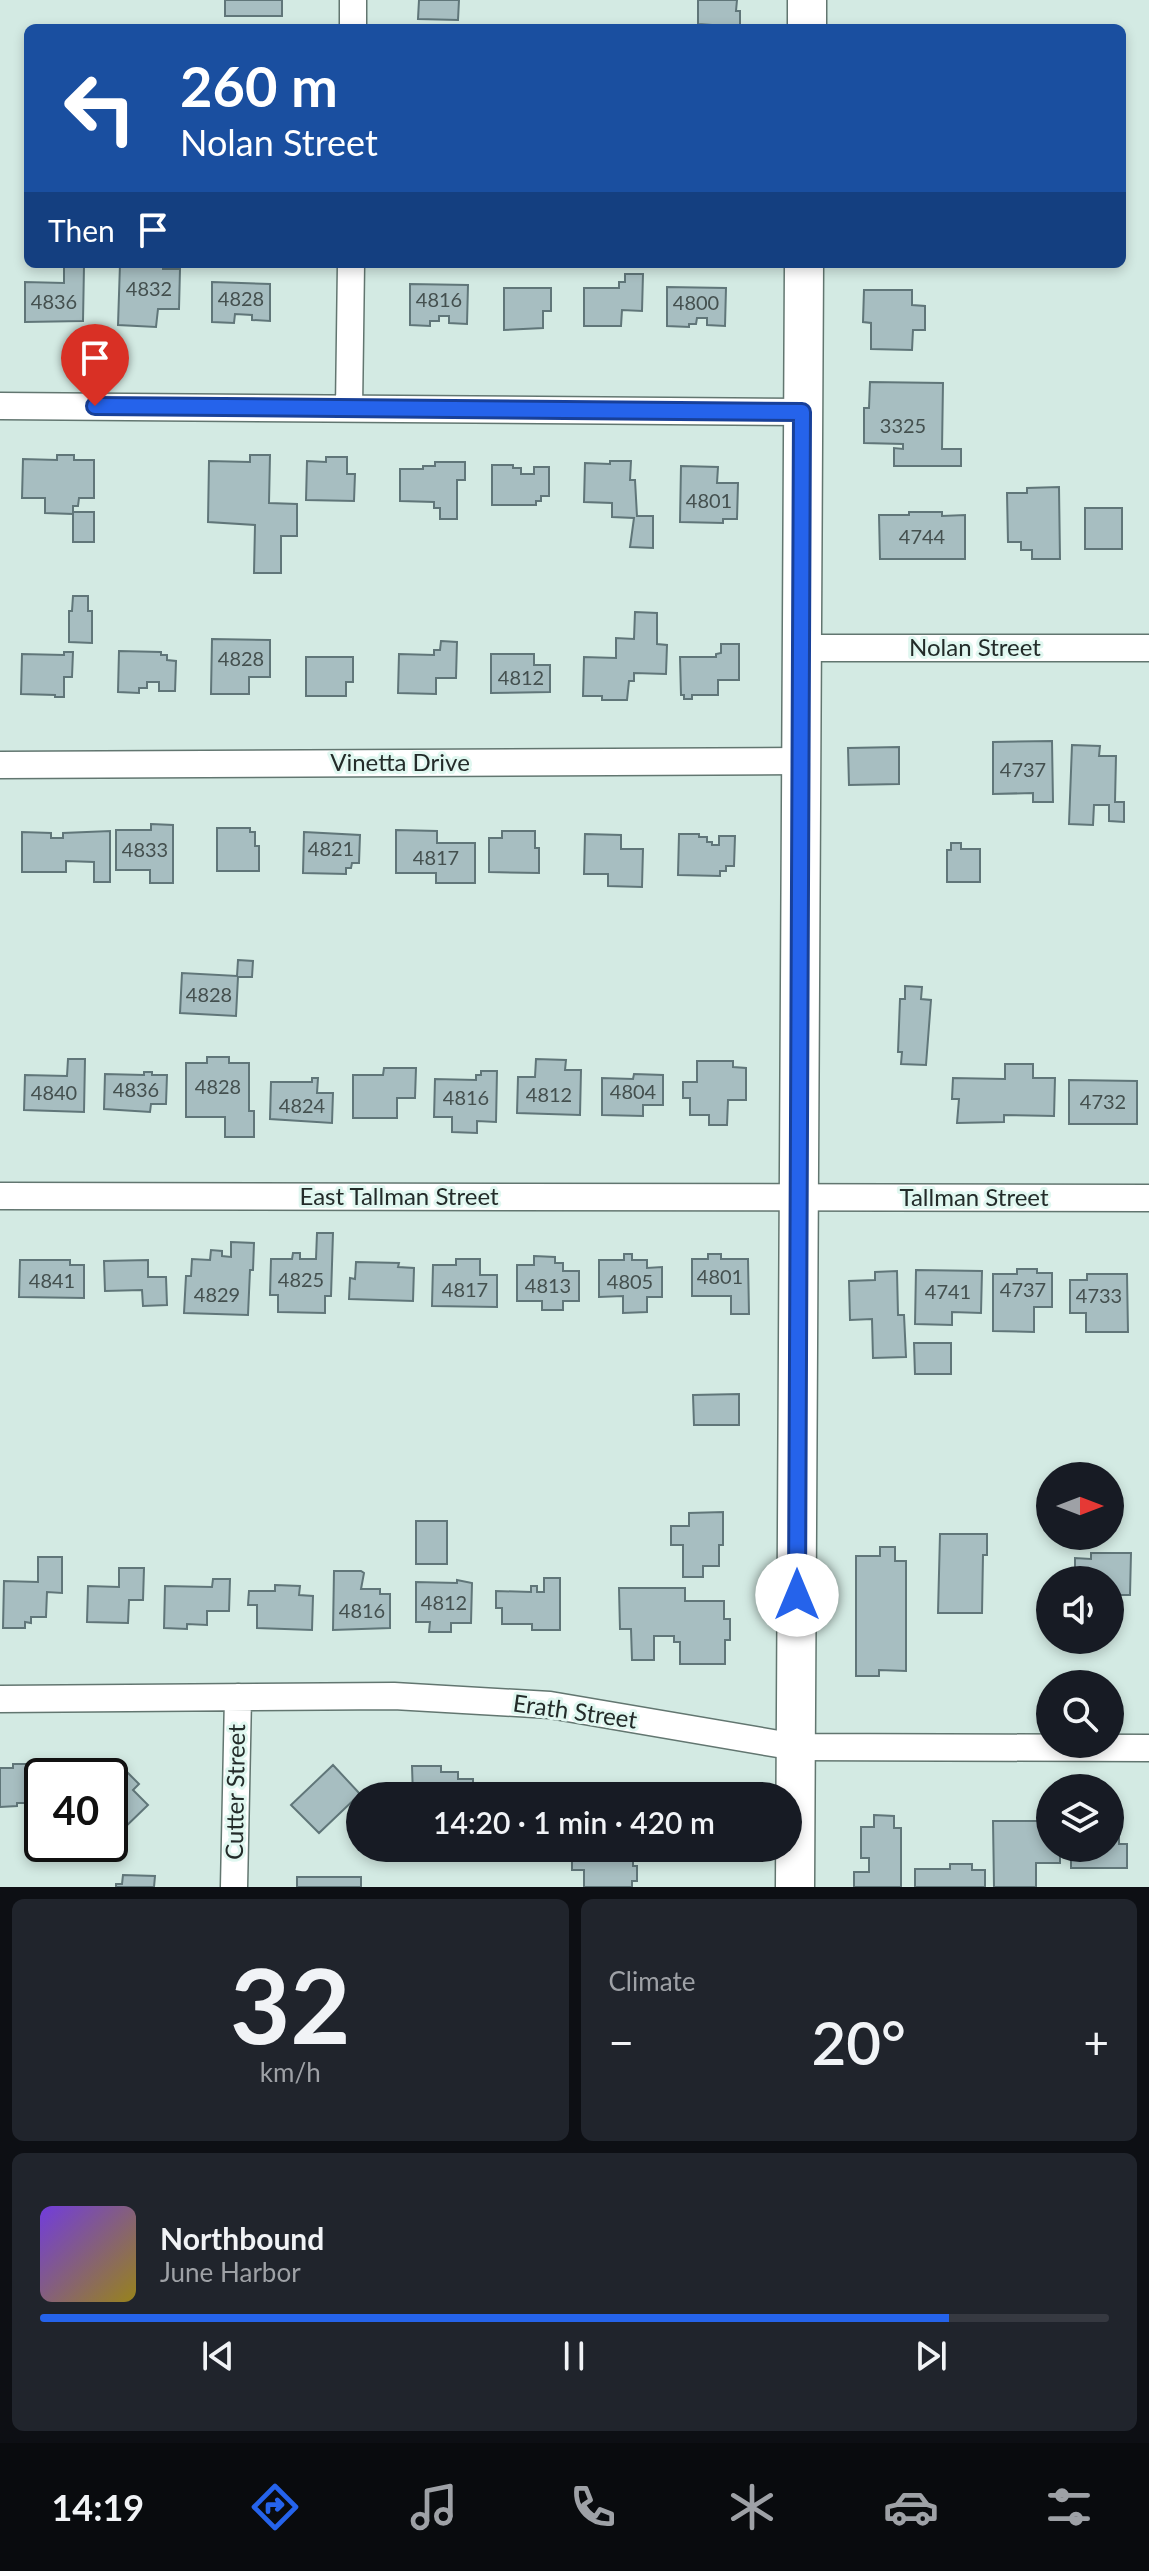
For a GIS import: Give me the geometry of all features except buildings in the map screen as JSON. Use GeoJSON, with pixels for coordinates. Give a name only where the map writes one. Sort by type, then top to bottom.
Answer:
{"type":"FeatureCollection","features":[{"type":"Feature","properties":{"kind":"street"},"geometry":{"type":"LineString","coordinates":[[353,0],[353,24]]}},
{"type":"Feature","properties":{"kind":"street"},"geometry":{"type":"LineString","coordinates":[[807,0],[807,24]]}},
{"type":"Feature","properties":{"kind":"street"},"geometry":{"type":"LineString","coordinates":[[349,408],[351,268]]}},
{"type":"Feature","properties":{"kind":"street"},"geometry":{"type":"LineString","coordinates":[[795,1887],[804,268]]}},
{"type":"Feature","properties":{"kind":"street"},"geometry":{"type":"LineString","coordinates":[[0,406],[802,412]]}},
{"type":"Feature","properties":{"kind":"street","name":"Nolan Street"},"geometry":{"type":"LineString","coordinates":[[801,648],[1149,648]]}},
{"type":"Feature","properties":{"kind":"street","name":"Vinetta Drive"},"geometry":{"type":"LineString","coordinates":[[0,765],[800,761]]}},
{"type":"Feature","properties":{"kind":"street","name":"East Tallman Street"},"geometry":{"type":"LineString","coordinates":[[0,1196],[798,1198]]}},
{"type":"Feature","properties":{"kind":"street","name":"Tallman Street"},"geometry":{"type":"LineString","coordinates":[[798,1198],[1149,1198]]}},
{"type":"Feature","properties":{"kind":"street","name":"Erath Street"},"geometry":{"type":"LineString","coordinates":[[0,1699],[394,1696],[550,1705],[796,1747],[1149,1748]]}},
{"type":"Feature","properties":{"kind":"street","name":"Cutter Street"},"geometry":{"type":"LineString","coordinates":[[234,1887],[238,1697]]}},
{"type":"Feature","properties":{"kind":"route"},"geometry":{"type":"LineString","coordinates":[[95,406],[802,412],[797,1595]]}}]}
